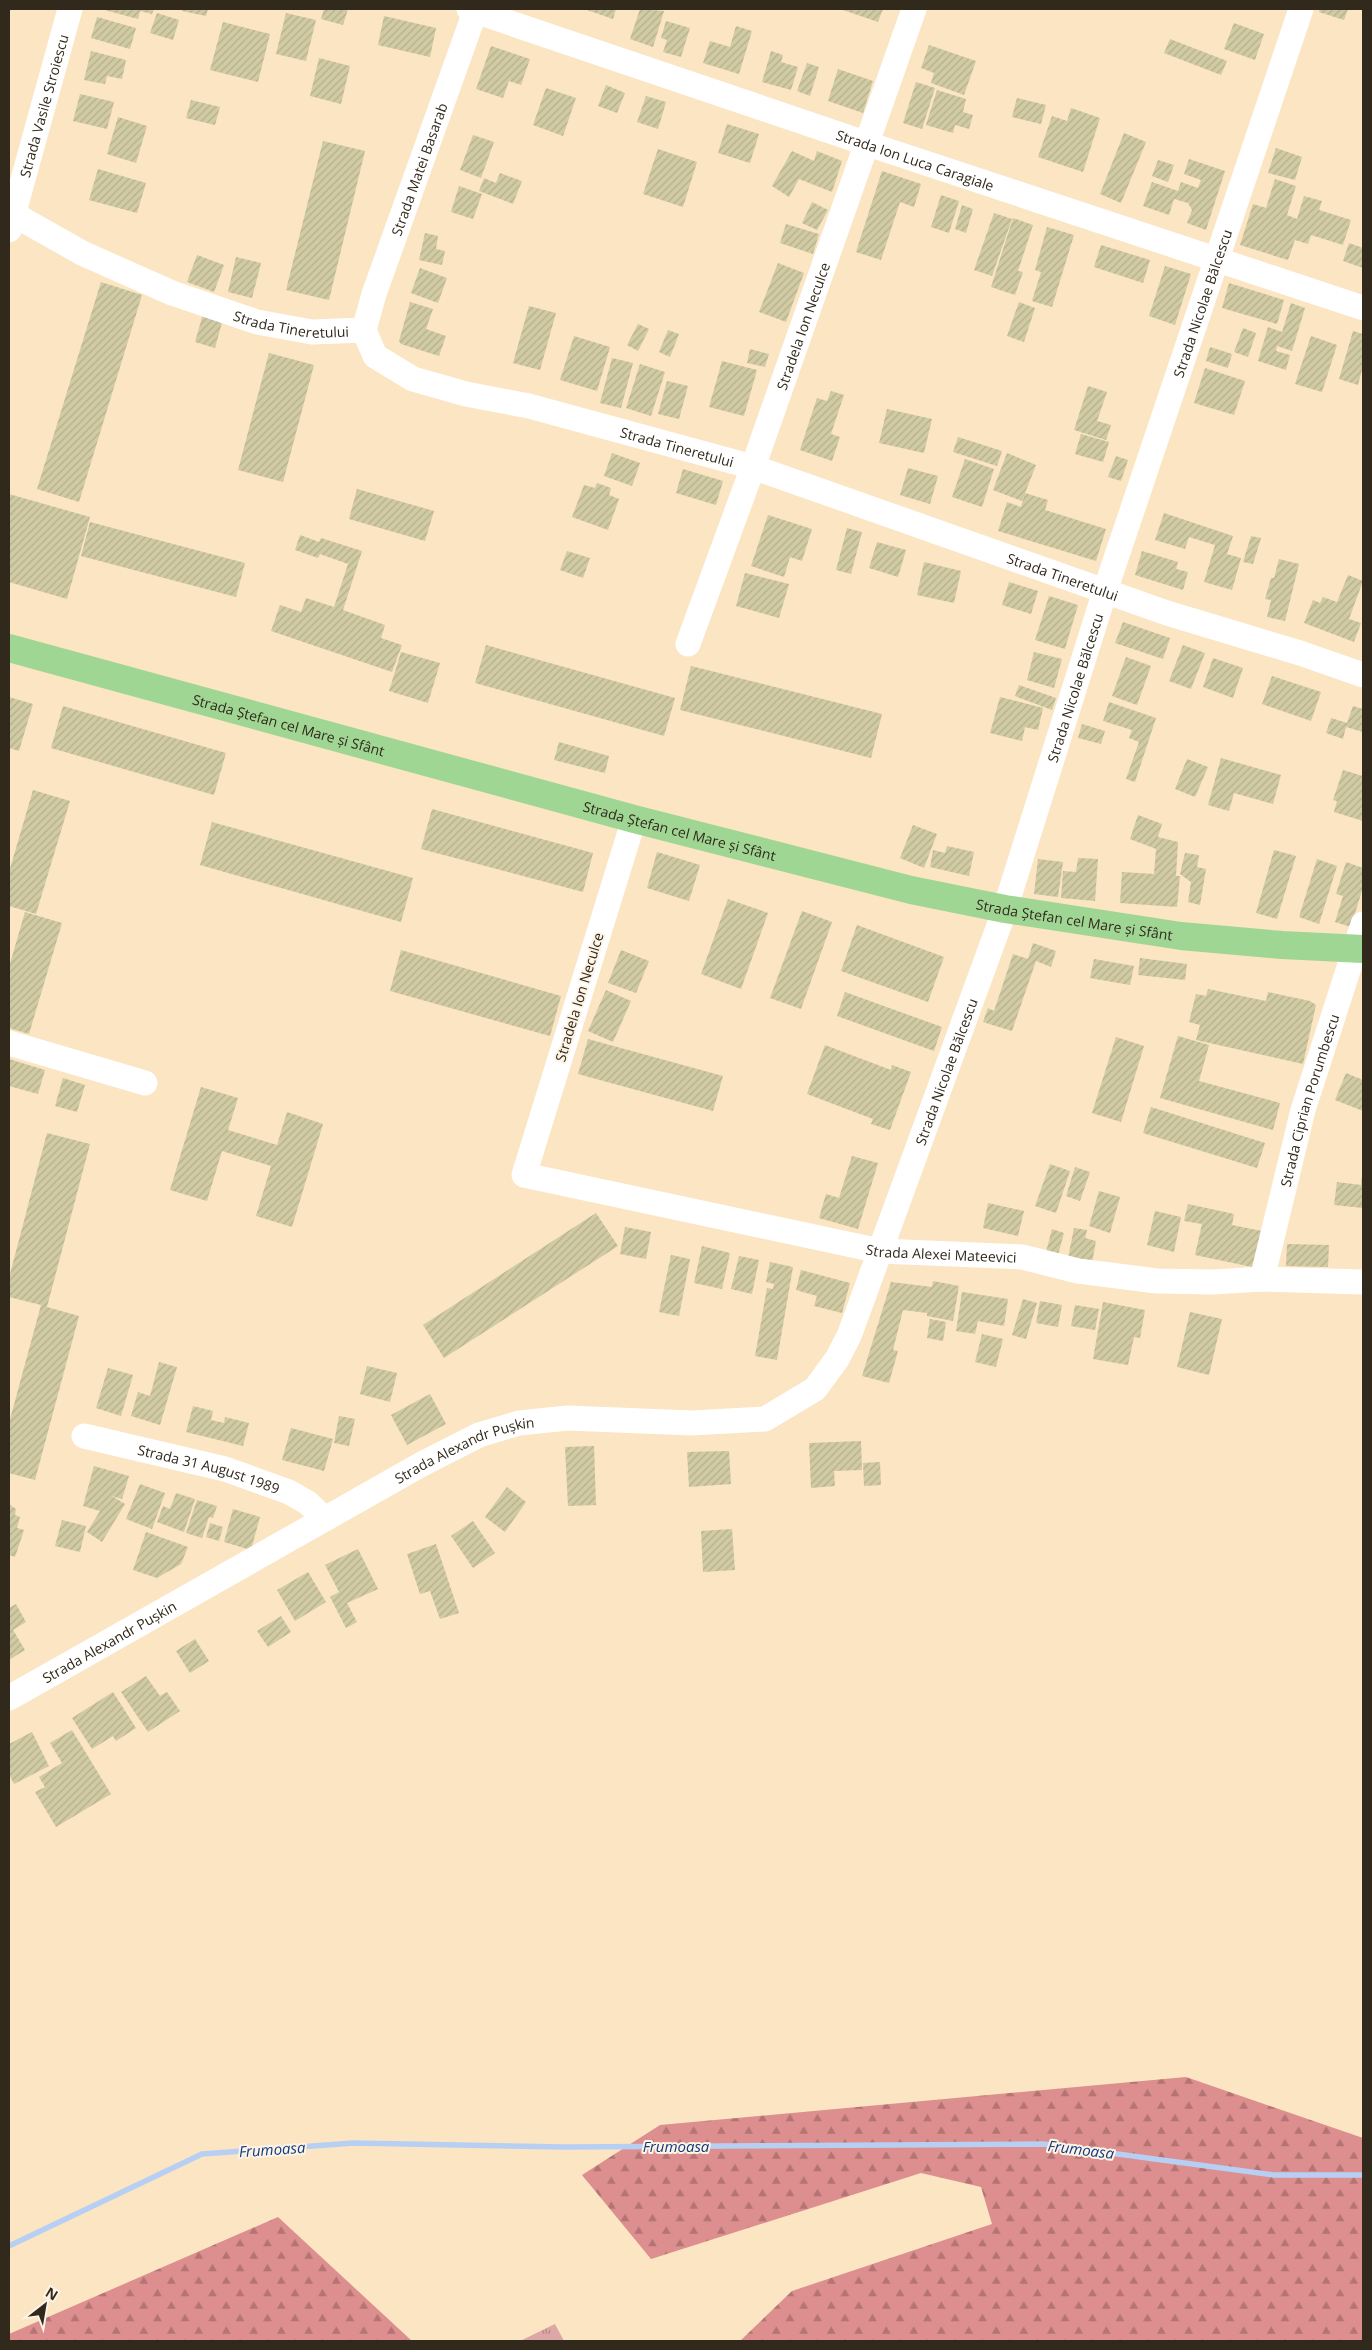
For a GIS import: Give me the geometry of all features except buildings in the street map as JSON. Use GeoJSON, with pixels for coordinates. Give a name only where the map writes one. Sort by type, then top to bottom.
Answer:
{"type":"FeatureCollection","features":[{"type":"Feature","properties":{"kind":"main road","name":"Strada Ștefan cel Mare și Sfânt"},"geometry":{"type":"LineString","coordinates":[[9,648],[634,819],[911,890],[1005,909],[1180,936],[1359,950]]}},
{"type":"Feature","properties":{"kind":"street","name":"Strada Vasile Stroiescu"},"geometry":{"type":"LineString","coordinates":[[11,222],[70,9]]}},
{"type":"Feature","properties":{"kind":"street","name":"Strada Ion Luca Caragiale"},"geometry":{"type":"LineString","coordinates":[[473,9],[868,144],[1363,308]]}},
{"type":"Feature","properties":{"kind":"street","name":"Strada Matei Basarab"},"geometry":{"type":"LineString","coordinates":[[364,330],[392,240],[473,9]]}},
{"type":"Feature","properties":{"kind":"street","name":"Stradela Ion Neculce"},"geometry":{"type":"LineString","coordinates":[[688,644],[753,468],[914,9]]}},
{"type":"Feature","properties":{"kind":"street","name":"Strada Nicolae Bălcescu"},"geometry":{"type":"LineString","coordinates":[[880,1251],[1005,909],[1105,591],[1301,9]]}},
{"type":"Feature","properties":{"kind":"street","name":"Strada Tineretului"},"geometry":{"type":"LineString","coordinates":[[11,222],[172,292],[258,322],[312,332],[364,330],[375,356],[413,379],[466,394],[529,406],[753,468],[1168,613],[1300,652],[1363,675]]}},
{"type":"Feature","properties":{"kind":"street","name":"Stradela Ion Neculce"},"geometry":{"type":"LineString","coordinates":[[524,1175],[634,819]]}},
{"type":"Feature","properties":{"kind":"street","name":"Strada Ciprian Porumbescu"},"geometry":{"type":"LineString","coordinates":[[1262,1280],[1303,1110],[1359,950],[1363,924]]}},
{"type":"Feature","properties":{"kind":"street"},"geometry":{"type":"LineString","coordinates":[[9,1044],[145,1083]]}},
{"type":"Feature","properties":{"kind":"street","name":"Strada Alexei Mateevici"},"geometry":{"type":"LineString","coordinates":[[524,1175],[880,1251],[1022,1257],[1078,1271],[1157,1281],[1262,1280],[1363,1282]]}},
{"type":"Feature","properties":{"kind":"street","name":"Strada Alexandr Pușkin"},"geometry":{"type":"LineString","coordinates":[[9,1698],[422,1464],[479,1435],[519,1423],[568,1418],[692,1423],[765,1419],[815,1389],[837,1359],[849,1336],[880,1251]]}},
{"type":"Feature","properties":{"kind":"street","name":"Strada 31 August 1989"},"geometry":{"type":"LineString","coordinates":[[84,1436],[234,1472],[289,1492],[308,1503],[325,1519]]}},
{"type":"Feature","properties":{"kind":"green space"},"geometry":{"type":"Polygon","coordinates":[[[1186,2077],[1363,2138],[1363,2341],[740,2341],[792,2291],[992,2224],[981,2187],[921,2173],[651,2259],[582,2175],[660,2125],[1186,2077]]]}},
{"type":"Feature","properties":{"kind":"green space"},"geometry":{"type":"Polygon","coordinates":[[[278,2217],[412,2341],[9,2341],[9,2334],[278,2217]]]}},
{"type":"Feature","properties":{"kind":"green space"},"geometry":{"type":"Polygon","coordinates":[[[555,2324],[564,2341],[520,2341],[555,2324]]]}},
{"type":"Feature","properties":{"kind":"waterway","name":"Frumoasa"},"geometry":{"type":"LineString","coordinates":[[9,2246],[202,2154],[354,2143],[565,2147],[1043,2144],[1274,2175],[1363,2175]]}}]}
